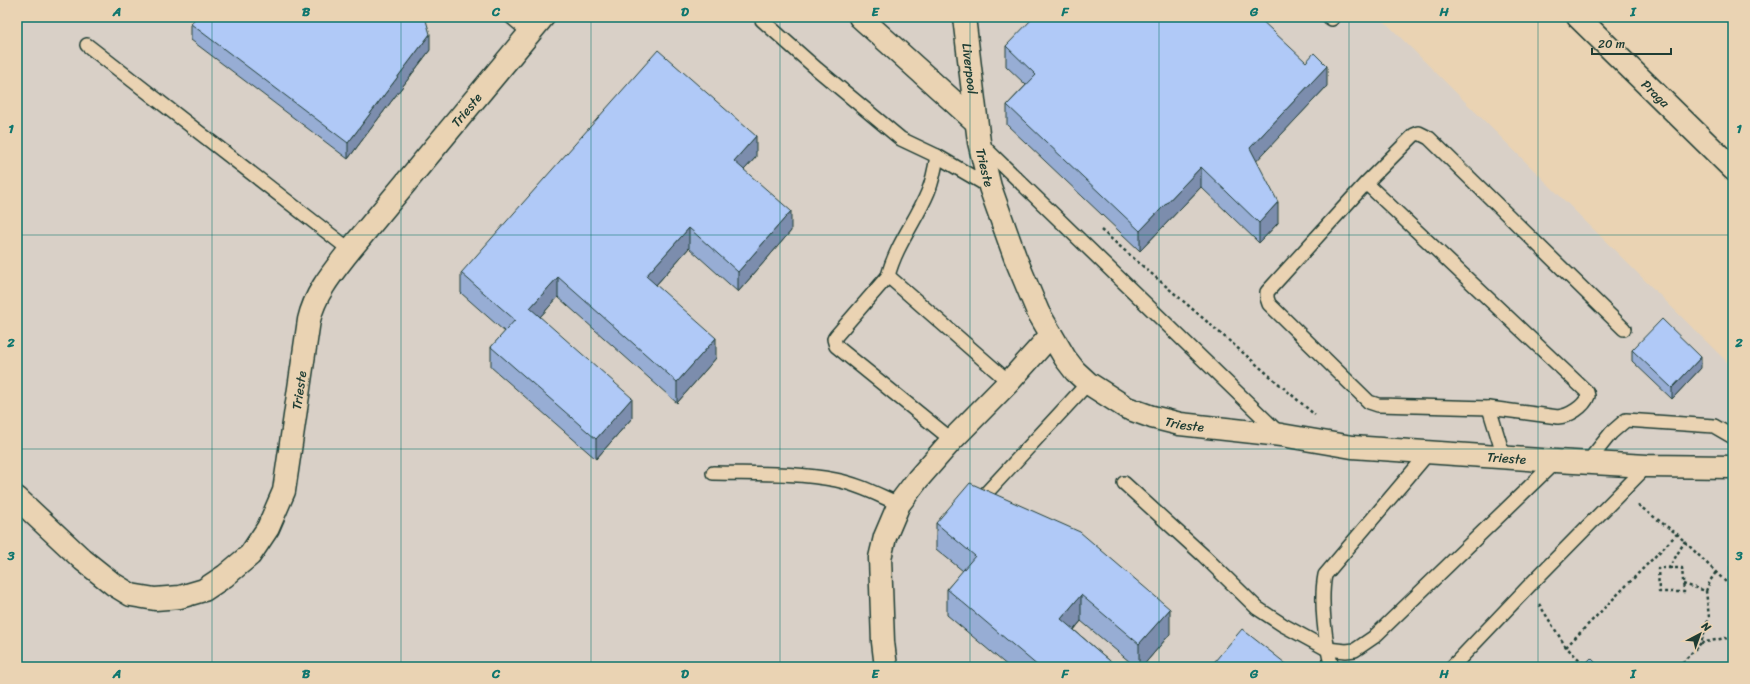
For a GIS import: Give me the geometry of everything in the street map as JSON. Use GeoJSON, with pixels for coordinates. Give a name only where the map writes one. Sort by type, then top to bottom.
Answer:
{"type":"FeatureCollection","features":[{"type":"Feature","properties":{"kind":"street"},"geometry":{"type":"LineString","coordinates":[[860,17],[975,121]]}},
{"type":"Feature","properties":{"kind":"street","name":"Liverpool"},"geometry":{"type":"LineString","coordinates":[[964,17],[975,121]]}},
{"type":"Feature","properties":{"kind":"street","name":"Praga"},"geometry":{"type":"LineString","coordinates":[[1578,17],[1733,169]]}},
{"type":"Feature","properties":{"kind":"street","name":"Trieste"},"geometry":{"type":"LineString","coordinates":[[17,498],[83,560],[113,584],[131,595],[155,599],[180,597],[204,590],[225,576],[250,555],[268,528],[284,491],[308,320],[312,306],[322,287],[350,250],[536,25]]}},
{"type":"Feature","properties":{"kind":"street","name":"Trieste"},"geometry":{"type":"LineString","coordinates":[[975,121],[990,187],[1014,257],[1038,312],[1065,358],[1075,371],[1088,383],[1127,408],[1152,417],[1180,424],[1281,435],[1352,447],[1504,456],[1587,463],[1647,466],[1733,467]]}},
{"type":"Feature","properties":{"kind":"street"},"geometry":{"type":"LineString","coordinates":[[886,667],[883,642],[880,558],[885,538],[899,504],[918,479],[952,440],[1009,382],[1051,335]]}},
{"type":"Feature","properties":{"kind":"lane"},"geometry":{"type":"LineString","coordinates":[[511,17],[536,25]]}},
{"type":"Feature","properties":{"kind":"lane"},"geometry":{"type":"LineString","coordinates":[[762,20],[817,69],[901,139],[937,156],[990,187]]}},
{"type":"Feature","properties":{"kind":"lane"},"geometry":{"type":"LineString","coordinates":[[87,45],[350,250]]}},
{"type":"Feature","properties":{"kind":"lane"},"geometry":{"type":"LineString","coordinates":[[1366,183],[1587,392],[1588,396],[1586,401],[1569,415],[1558,418],[1489,408],[1378,405],[1369,402],[1269,304],[1267,292],[1366,183],[1414,135],[1420,133],[1429,138],[1624,329]]}},
{"type":"Feature","properties":{"kind":"lane"},"geometry":{"type":"LineString","coordinates":[[979,142],[1281,435]]}},
{"type":"Feature","properties":{"kind":"lane"},"geometry":{"type":"LineString","coordinates":[[937,156],[934,176],[927,194],[892,259],[888,276],[834,339],[836,346],[952,440]]}},
{"type":"Feature","properties":{"kind":"lane"},"geometry":{"type":"LineString","coordinates":[[888,276],[1009,382]]}},
{"type":"Feature","properties":{"kind":"lane"},"geometry":{"type":"LineString","coordinates":[[978,502],[1088,383]]}},
{"type":"Feature","properties":{"kind":"lane"},"geometry":{"type":"LineString","coordinates":[[1489,408],[1504,456]]}},
{"type":"Feature","properties":{"kind":"lane"},"geometry":{"type":"LineString","coordinates":[[1587,463],[1610,433],[1626,420],[1714,426],[1733,437]]}},
{"type":"Feature","properties":{"kind":"lane"},"geometry":{"type":"LineString","coordinates":[[1332,667],[1327,649],[1322,586],[1325,575],[1430,452]]}},
{"type":"Feature","properties":{"kind":"lane"},"geometry":{"type":"LineString","coordinates":[[1124,484],[1204,556],[1257,608],[1283,625],[1327,649],[1346,651],[1355,650],[1374,637],[1556,461]]}},
{"type":"Feature","properties":{"kind":"lane"},"geometry":{"type":"LineString","coordinates":[[1452,667],[1647,466]]}},
{"type":"Feature","properties":{"kind":"lane"},"geometry":{"type":"LineString","coordinates":[[713,473],[812,476],[837,480],[860,487],[899,504]]}},
{"type":"Feature","properties":{"kind":"path"},"geometry":{"type":"LineString","coordinates":[[1101,229],[1316,416]]}},
{"type":"Feature","properties":{"kind":"path"},"geometry":{"type":"LineString","coordinates":[[1622,493],[1677,534],[1733,589]]}},
{"type":"Feature","properties":{"kind":"path"},"geometry":{"type":"LineString","coordinates":[[1566,647],[1677,534]]}},
{"type":"Feature","properties":{"kind":"path"},"geometry":{"type":"LineString","coordinates":[[1669,568],[1685,541]]}},
{"type":"Feature","properties":{"kind":"path"},"geometry":{"type":"LineString","coordinates":[[1658,568],[1669,568],[1682,568],[1684,592],[1660,592],[1658,568]]}},
{"type":"Feature","properties":{"kind":"path"},"geometry":{"type":"LineString","coordinates":[[1678,667],[1701,643],[1709,617],[1706,591],[1716,572]]}},
{"type":"Feature","properties":{"kind":"path"},"geometry":{"type":"LineString","coordinates":[[1683,584],[1706,591]]}},
{"type":"Feature","properties":{"kind":"path"},"geometry":{"type":"LineString","coordinates":[[1529,586],[1566,647],[1587,667]]}},
{"type":"Feature","properties":{"kind":"path"},"geometry":{"type":"LineString","coordinates":[[1701,643],[1725,638],[1733,640]]}},
{"type":"Feature","properties":{"kind":"shaded area"},"geometry":{"type":"Polygon","coordinates":[[[17,17],[1380,17],[1733,368],[1733,667],[17,667],[17,17]]]}},
{"type":"Feature","properties":{"kind":"building"},"geometry":{"type":"Polygon","coordinates":[[[196,17],[425,17],[430,34],[348,143],[191,24],[196,17]]]}},
{"type":"Feature","properties":{"kind":"building"},"geometry":{"type":"Polygon","coordinates":[[[1034,17],[1258,17],[1306,62],[1314,53],[1327,66],[1250,148],[1278,202],[1259,223],[1201,167],[1140,231],[1007,105],[1036,75],[1006,46],[1034,17]]]}},
{"type":"Feature","properties":{"kind":"building"},"geometry":{"type":"Polygon","coordinates":[[[658,50],[756,136],[734,161],[791,211],[738,272],[689,228],[646,276],[716,338],[677,382],[558,277],[530,308],[632,398],[596,439],[491,347],[515,320],[461,273],[658,50]]]}},
{"type":"Feature","properties":{"kind":"building"},"geometry":{"type":"Polygon","coordinates":[[[1662,319],[1701,357],[1672,388],[1632,350],[1662,319]]]}},
{"type":"Feature","properties":{"kind":"building"},"geometry":{"type":"Polygon","coordinates":[[[970,483],[1080,532],[1170,609],[1139,644],[1081,595],[1061,619],[1117,667],[1039,667],[947,589],[975,556],[936,523],[970,483]]]}},
{"type":"Feature","properties":{"kind":"building"},"geometry":{"type":"Polygon","coordinates":[[[1242,629],[1290,667],[1210,667],[1242,629]]]}},
{"type":"Feature","properties":{"kind":"building"},"geometry":{"type":"Polygon","coordinates":[[[1591,658],[1600,667],[1582,667],[1591,658]]]}}]}
